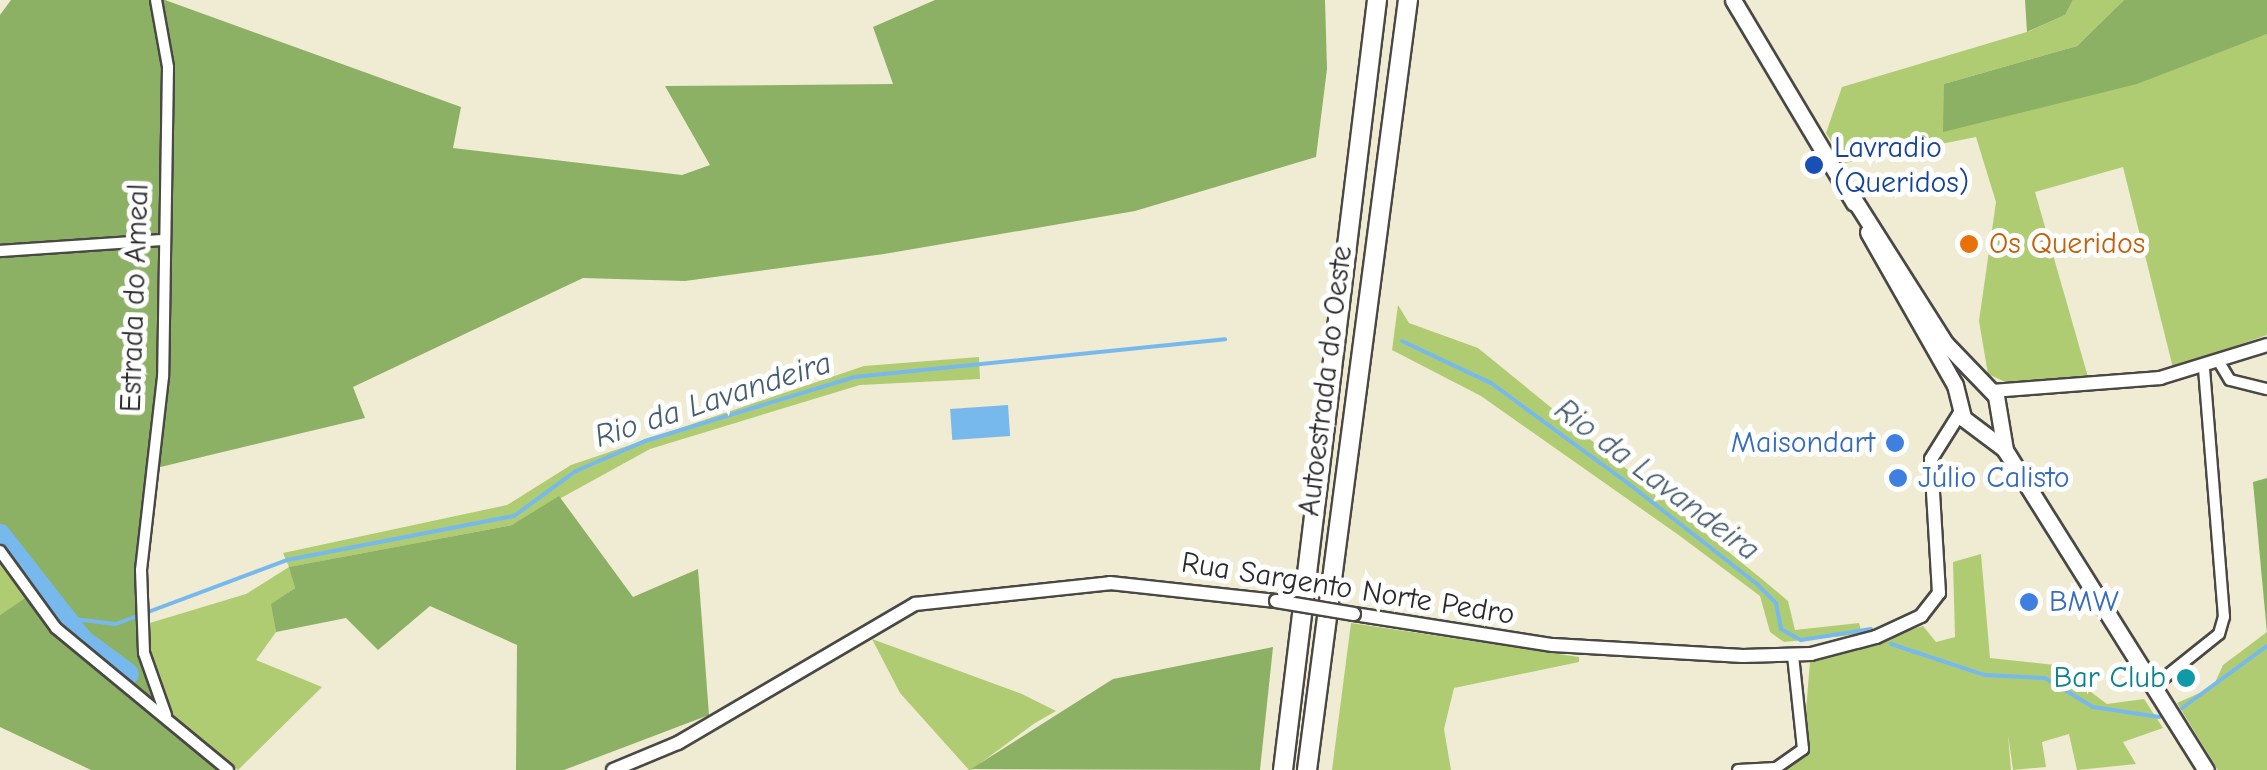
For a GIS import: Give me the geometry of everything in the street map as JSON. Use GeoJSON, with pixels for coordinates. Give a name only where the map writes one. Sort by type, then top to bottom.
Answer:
{"type":"FeatureCollection","features":[{"type":"Feature","properties":{"kind":"highway","name":"Autoestrada do Oeste"},"geometry":{"type":"LineString","coordinates":[[1283,770],[1377,0]]}},
{"type":"Feature","properties":{"kind":"highway","name":"Autoestrada do Oeste"},"geometry":{"type":"LineString","coordinates":[[1307,770],[1408,0]]}},
{"type":"Feature","properties":{"kind":"main road"},"geometry":{"type":"LineString","coordinates":[[1733,0],[1920,314],[1967,415],[2006,450],[2206,770]]}},
{"type":"Feature","properties":{"kind":"main road"},"geometry":{"type":"LineString","coordinates":[[1920,314],[1985,388],[2006,450]]}},
{"type":"Feature","properties":{"kind":"main road"},"geometry":{"type":"LineString","coordinates":[[1967,415],[1985,388]]}},
{"type":"Feature","properties":{"kind":"main road"},"geometry":{"type":"LineString","coordinates":[[1967,415],[1996,412]]}},
{"type":"Feature","properties":{"kind":"street","name":"Estrada do Ameal"},"geometry":{"type":"LineString","coordinates":[[156,0],[168,67],[161,240],[164,376],[141,570],[144,654],[166,715]]}},
{"type":"Feature","properties":{"kind":"street"},"geometry":{"type":"LineString","coordinates":[[0,251],[161,240]]}},
{"type":"Feature","properties":{"kind":"street"},"geometry":{"type":"LineString","coordinates":[[1985,388],[2018,394],[2204,368],[2267,345]]}},
{"type":"Feature","properties":{"kind":"street"},"geometry":{"type":"LineString","coordinates":[[2220,362],[2230,380],[2267,389]]}},
{"type":"Feature","properties":{"kind":"street"},"geometry":{"type":"LineString","coordinates":[[2154,686],[2219,634],[2224,617],[2204,368]]}},
{"type":"Feature","properties":{"kind":"street"},"geometry":{"type":"LineString","coordinates":[[1996,412],[2018,394]]}},
{"type":"Feature","properties":{"kind":"street","name":"Rua Sargento Norte Pedro"},"geometry":{"type":"LineString","coordinates":[[613,770],[664,750],[915,604],[1110,583],[1276,601],[1552,645],[1793,656],[1876,637],[1935,600],[1942,561],[1932,459],[1940,434],[1967,415]]}},
{"type":"Feature","properties":{"kind":"street"},"geometry":{"type":"LineString","coordinates":[[0,551],[56,628],[228,770]]}},
{"type":"Feature","properties":{"kind":"street"},"geometry":{"type":"LineString","coordinates":[[1738,770],[1776,768],[1803,749],[1793,656]]}},
{"type":"Feature","properties":{"kind":"green space"},"geometry":{"type":"Polygon","coordinates":[[[11,0],[165,0],[461,107],[453,148],[682,175],[710,165],[665,86],[893,84],[873,27],[935,0],[1325,0],[1327,69],[1316,157],[1135,211],[884,254],[685,281],[583,278],[353,387],[365,418],[148,470],[144,647],[166,715],[225,770],[91,770],[0,727],[0,615],[33,593],[0,551],[0,15],[11,0]]]}},
{"type":"Feature","properties":{"kind":"green space"},"geometry":{"type":"Polygon","coordinates":[[[2025,0],[2073,0],[2065,15],[2027,32],[2025,0]]]}},
{"type":"Feature","properties":{"kind":"green space"},"geometry":{"type":"Polygon","coordinates":[[[2073,0],[2124,0],[2077,46],[1944,84],[2221,50],[2267,34],[2267,335],[2173,368],[2123,167],[2035,192],[2088,377],[2016,387],[1988,374],[1979,321],[1996,202],[1976,137],[1845,163],[1826,133],[1842,87],[2030,31],[2065,15],[2073,0]]]}},
{"type":"Feature","properties":{"kind":"green space"},"geometry":{"type":"Polygon","coordinates":[[[2124,0],[2267,0],[2267,34],[2137,84],[1943,132],[1944,84],[2077,46],[2124,0]]]}},
{"type":"Feature","properties":{"kind":"green space"},"geometry":{"type":"Polygon","coordinates":[[[1398,305],[1409,323],[1478,348],[1763,580],[1788,601],[1795,630],[1859,623],[1862,634],[1784,642],[1770,632],[1760,596],[1680,536],[1481,396],[1392,350],[1398,305]]]}},
{"type":"Feature","properties":{"kind":"green space"},"geometry":{"type":"Polygon","coordinates":[[[979,357],[980,379],[860,385],[650,449],[512,525],[290,567],[295,588],[272,604],[276,632],[256,660],[322,687],[238,770],[166,715],[143,625],[246,594],[289,567],[283,553],[507,505],[571,465],[864,366],[979,357]]]}},
{"type":"Feature","properties":{"kind":"green space"},"geometry":{"type":"Polygon","coordinates":[[[2267,478],[2267,633],[2253,482],[2267,478]]]}},
{"type":"Feature","properties":{"kind":"green space"},"geometry":{"type":"Polygon","coordinates":[[[559,496],[633,597],[698,569],[709,715],[564,770],[516,770],[517,645],[430,606],[378,650],[346,618],[276,632],[271,604],[295,588],[289,567],[512,525],[559,496]]]}},
{"type":"Feature","properties":{"kind":"green space"},"geometry":{"type":"Polygon","coordinates":[[[0,551],[33,594],[0,615],[0,551]]]}},
{"type":"Feature","properties":{"kind":"green space"},"geometry":{"type":"Polygon","coordinates":[[[1981,554],[1990,658],[2055,665],[2107,704],[2144,699],[2163,728],[2123,742],[2136,764],[2077,770],[2069,734],[2042,742],[2046,767],[2013,770],[2008,734],[2011,770],[1738,770],[1776,768],[1803,749],[1810,661],[1923,626],[1936,642],[1955,637],[1953,562],[1981,554]]]}},
{"type":"Feature","properties":{"kind":"green space"},"geometry":{"type":"Polygon","coordinates":[[[1351,623],[1579,657],[1579,662],[1454,688],[1444,729],[1451,770],[1332,770],[1351,623]]]}},
{"type":"Feature","properties":{"kind":"green space"},"geometry":{"type":"Polygon","coordinates":[[[2267,632],[2267,770],[2218,770],[2177,703],[2213,687],[2223,665],[2267,632]]]}},
{"type":"Feature","properties":{"kind":"green space"},"geometry":{"type":"Polygon","coordinates":[[[872,639],[1022,694],[1056,711],[969,770],[900,693],[872,639]]]}},
{"type":"Feature","properties":{"kind":"green space"},"geometry":{"type":"Polygon","coordinates":[[[1273,647],[1260,770],[971,769],[1113,679],[1273,647]]]}},
{"type":"Feature","properties":{"kind":"water"},"geometry":{"type":"Polygon","coordinates":[[[1008,405],[1010,436],[952,440],[950,409],[1008,405]]]}},
{"type":"Feature","properties":{"kind":"waterway","name":"Rio da Lavandeira"},"geometry":{"type":"LineString","coordinates":[[66,618],[116,624],[287,560],[514,516],[576,471],[645,441],[854,377],[1225,339]]}},
{"type":"Feature","properties":{"kind":"waterway","name":"Rio da Lavandeira"},"geometry":{"type":"LineString","coordinates":[[1402,341],[1491,383],[1629,484],[1757,584],[1776,603],[1781,629],[1801,640],[1871,629]]}},
{"type":"Feature","properties":{"kind":"waterway"},"geometry":{"type":"LineString","coordinates":[[0,535],[82,640],[128,674]]}},
{"type":"Feature","properties":{"kind":"waterway","name":"Rio da Lavandeira"},"geometry":{"type":"LineString","coordinates":[[1891,644],[1985,675],[2045,678],[2093,707],[2159,717]]}},
{"type":"Feature","properties":{"kind":"waterway","name":"Rio da Lavandeira"},"geometry":{"type":"LineString","coordinates":[[2182,708],[2267,646]]}},
{"type":"Feature","properties":{"kind":"place","name":"Lavradio (Queridos)"},"geometry":{"type":"Point","coordinates":[1814,165]}},
{"type":"Feature","properties":{"kind":"place","name":"Os Queridos"},"geometry":{"type":"Point","coordinates":[1969,244]}},
{"type":"Feature","properties":{"kind":"place","name":"Maisondart"},"geometry":{"type":"Point","coordinates":[1895,443]}},
{"type":"Feature","properties":{"kind":"place","name":"Júlio Calisto"},"geometry":{"type":"Point","coordinates":[1898,478]}},
{"type":"Feature","properties":{"kind":"place","name":"BMW"},"geometry":{"type":"Point","coordinates":[2029,602]}},
{"type":"Feature","properties":{"kind":"place","name":"Bar Club"},"geometry":{"type":"Point","coordinates":[2186,678]}}]}
